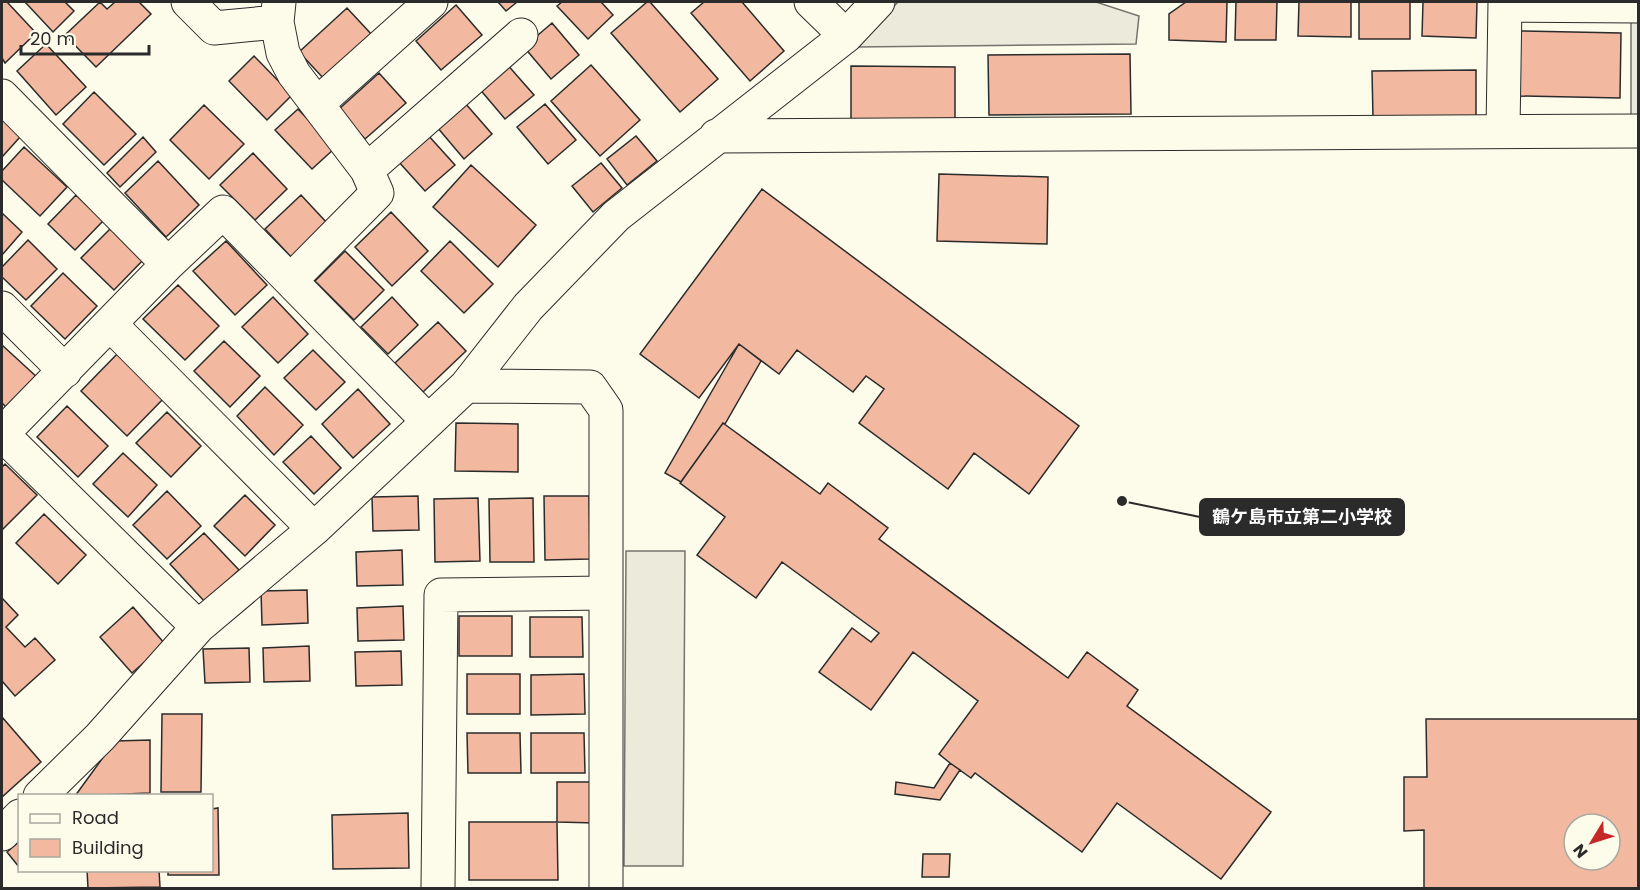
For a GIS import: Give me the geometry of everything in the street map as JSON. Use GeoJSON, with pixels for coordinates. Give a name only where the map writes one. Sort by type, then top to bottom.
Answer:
{"type":"FeatureCollection","features":[{"type":"Feature","properties":{"kind":"street"},"geometry":{"type":"LineString","coordinates":[[188,2],[214,28],[278,12],[283,53],[294,74],[367,170],[377,193],[291,280]]}},
{"type":"Feature","properties":{"kind":"street"},"geometry":{"type":"LineString","coordinates":[[317,104],[431,2]]}},
{"type":"Feature","properties":{"kind":"street"},"geometry":{"type":"LineString","coordinates":[[811,2],[846,36]]}},
{"type":"Feature","properties":{"kind":"street"},"geometry":{"type":"LineString","coordinates":[[41,794],[100,737],[198,627],[314,529],[465,386],[528,307],[616,216],[846,36],[878,2]]}},
{"type":"Feature","properties":{"kind":"street"},"geometry":{"type":"LineString","coordinates":[[1503,130],[1505,3],[1638,6]]}},
{"type":"Feature","properties":{"kind":"street"},"geometry":{"type":"LineString","coordinates":[[367,170],[521,35]]}},
{"type":"Feature","properties":{"kind":"street"},"geometry":{"type":"LineString","coordinates":[[2,96],[168,264]]}},
{"type":"Feature","properties":{"kind":"street"},"geometry":{"type":"LineString","coordinates":[[716,136],[1638,131]]}},
{"type":"Feature","properties":{"kind":"street"},"geometry":{"type":"LineString","coordinates":[[198,627],[2,434],[222,212],[428,421]]}},
{"type":"Feature","properties":{"kind":"street"},"geometry":{"type":"LineString","coordinates":[[2,308],[65,371]]}},
{"type":"Feature","properties":{"kind":"street"},"geometry":{"type":"LineString","coordinates":[[110,324],[314,529]]}},
{"type":"Feature","properties":{"kind":"street"},"geometry":{"type":"LineString","coordinates":[[465,386],[590,387],[606,410],[606,888]]}},
{"type":"Feature","properties":{"kind":"street"},"geometry":{"type":"LineString","coordinates":[[438,888],[441,595],[605,593]]}},
{"type":"Feature","properties":{"kind":"street"},"geometry":{"type":"LineString","coordinates":[[2,834],[18,818]]}},
{"type":"Feature","properties":{"kind":"shaded area"},"geometry":{"type":"Polygon","coordinates":[[[898,2],[1096,2],[1139,16],[1136,44],[855,47],[898,2]]]}},
{"type":"Feature","properties":{"kind":"shaded area"},"geometry":{"type":"Polygon","coordinates":[[[1631,19],[1638,19],[1638,121],[1631,121],[1631,19]]]}},
{"type":"Feature","properties":{"kind":"shaded area"},"geometry":{"type":"Polygon","coordinates":[[[626,551],[685,551],[683,866],[624,866],[626,551]]]}},
{"type":"Feature","properties":{"kind":"building"},"geometry":{"type":"Polygon","coordinates":[[[2,2],[7,2],[36,33],[5,63],[2,58],[2,2]]]}},
{"type":"Feature","properties":{"kind":"building"},"geometry":{"type":"Polygon","coordinates":[[[25,2],[65,2],[74,11],[53,32],[25,2]]]}},
{"type":"Feature","properties":{"kind":"building"},"geometry":{"type":"Polygon","coordinates":[[[100,2],[107,9],[115,2],[139,2],[151,14],[96,67],[65,35],[100,2]]]}},
{"type":"Feature","properties":{"kind":"building"},"geometry":{"type":"Polygon","coordinates":[[[498,2],[517,2],[506,11],[498,2]]]}},
{"type":"Feature","properties":{"kind":"building"},"geometry":{"type":"Polygon","coordinates":[[[562,2],[601,2],[613,15],[588,39],[557,6],[562,2]]]}},
{"type":"Feature","properties":{"kind":"building"},"geometry":{"type":"Polygon","coordinates":[[[647,2],[650,2],[718,79],[680,112],[611,33],[647,2]]]}},
{"type":"Feature","properties":{"kind":"building"},"geometry":{"type":"Polygon","coordinates":[[[704,2],[742,2],[784,51],[750,81],[691,13],[704,2]]]}},
{"type":"Feature","properties":{"kind":"building"},"geometry":{"type":"Polygon","coordinates":[[[1186,2],[1227,2],[1226,42],[1169,40],[1169,14],[1186,2]]]}},
{"type":"Feature","properties":{"kind":"building"},"geometry":{"type":"Polygon","coordinates":[[[1236,2],[1277,2],[1276,40],[1235,40],[1236,2]]]}},
{"type":"Feature","properties":{"kind":"building"},"geometry":{"type":"Polygon","coordinates":[[[1299,2],[1351,2],[1351,37],[1298,36],[1299,2]]]}},
{"type":"Feature","properties":{"kind":"building"},"geometry":{"type":"Polygon","coordinates":[[[1359,2],[1410,2],[1410,39],[1359,39],[1359,2]]]}},
{"type":"Feature","properties":{"kind":"building"},"geometry":{"type":"Polygon","coordinates":[[[1423,2],[1477,2],[1476,38],[1422,36],[1423,2]]]}},
{"type":"Feature","properties":{"kind":"building"},"geometry":{"type":"Polygon","coordinates":[[[456,5],[482,35],[441,70],[416,41],[456,5]]]}},
{"type":"Feature","properties":{"kind":"building"},"geometry":{"type":"Polygon","coordinates":[[[347,8],[373,36],[325,80],[299,52],[347,8]]]}},
{"type":"Feature","properties":{"kind":"building"},"geometry":{"type":"Polygon","coordinates":[[[552,23],[579,55],[551,79],[524,47],[552,23]]]}},
{"type":"Feature","properties":{"kind":"building"},"geometry":{"type":"Polygon","coordinates":[[[1520,31],[1621,33],[1620,98],[1519,96],[1520,31]]]}},
{"type":"Feature","properties":{"kind":"building"},"geometry":{"type":"Polygon","coordinates":[[[46,44],[86,87],[56,115],[17,71],[46,44]]]}},
{"type":"Feature","properties":{"kind":"building"},"geometry":{"type":"Polygon","coordinates":[[[1130,54],[1131,114],[989,115],[988,55],[1130,54]]]}},
{"type":"Feature","properties":{"kind":"building"},"geometry":{"type":"Polygon","coordinates":[[[254,56],[292,95],[267,120],[229,81],[254,56]]]}},
{"type":"Feature","properties":{"kind":"building"},"geometry":{"type":"Polygon","coordinates":[[[506,63],[534,95],[505,119],[478,87],[506,63]]]}},
{"type":"Feature","properties":{"kind":"building"},"geometry":{"type":"Polygon","coordinates":[[[591,65],[640,120],[600,156],[551,101],[591,65]]]}},
{"type":"Feature","properties":{"kind":"building"},"geometry":{"type":"Polygon","coordinates":[[[851,66],[955,67],[955,121],[851,120],[851,66]]]}},
{"type":"Feature","properties":{"kind":"building"},"geometry":{"type":"Polygon","coordinates":[[[1476,70],[1476,117],[1373,118],[1372,71],[1476,70]]]}},
{"type":"Feature","properties":{"kind":"building"},"geometry":{"type":"Polygon","coordinates":[[[379,73],[406,103],[365,139],[338,110],[379,73]]]}},
{"type":"Feature","properties":{"kind":"building"},"geometry":{"type":"Polygon","coordinates":[[[94,92],[136,134],[104,165],[63,124],[94,92]]]}},
{"type":"Feature","properties":{"kind":"building"},"geometry":{"type":"Polygon","coordinates":[[[465,103],[492,134],[464,159],[437,127],[465,103]]]}},
{"type":"Feature","properties":{"kind":"building"},"geometry":{"type":"Polygon","coordinates":[[[545,104],[576,140],[548,164],[517,127],[545,104]]]}},
{"type":"Feature","properties":{"kind":"building"},"geometry":{"type":"Polygon","coordinates":[[[204,105],[244,144],[209,179],[170,140],[204,105]]]}},
{"type":"Feature","properties":{"kind":"building"},"geometry":{"type":"Polygon","coordinates":[[[298,109],[335,148],[312,169],[275,130],[298,109]]]}},
{"type":"Feature","properties":{"kind":"building"},"geometry":{"type":"Polygon","coordinates":[[[2,119],[20,137],[2,157],[2,119]]]}},
{"type":"Feature","properties":{"kind":"building"},"geometry":{"type":"Polygon","coordinates":[[[427,134],[455,165],[425,191],[398,161],[427,134]]]}},
{"type":"Feature","properties":{"kind":"building"},"geometry":{"type":"Polygon","coordinates":[[[636,136],[657,161],[627,185],[607,159],[636,136]]]}},
{"type":"Feature","properties":{"kind":"building"},"geometry":{"type":"Polygon","coordinates":[[[143,137],[156,152],[120,187],[107,173],[143,137]]]}},
{"type":"Feature","properties":{"kind":"building"},"geometry":{"type":"Polygon","coordinates":[[[24,147],[67,187],[40,216],[2,180],[2,171],[24,147]]]}},
{"type":"Feature","properties":{"kind":"building"},"geometry":{"type":"Polygon","coordinates":[[[253,153],[287,189],[255,220],[220,185],[253,153]]]}},
{"type":"Feature","properties":{"kind":"building"},"geometry":{"type":"Polygon","coordinates":[[[158,161],[199,205],[166,237],[125,193],[158,161]]]}},
{"type":"Feature","properties":{"kind":"building"},"geometry":{"type":"Polygon","coordinates":[[[601,163],[622,188],[593,212],[572,186],[601,163]]]}},
{"type":"Feature","properties":{"kind":"building"},"geometry":{"type":"Polygon","coordinates":[[[471,165],[536,225],[498,267],[433,207],[471,165]]]}},
{"type":"Feature","properties":{"kind":"building"},"geometry":{"type":"Polygon","coordinates":[[[939,174],[1048,177],[1047,244],[937,241],[939,174]]]}},
{"type":"Feature","properties":{"kind":"building"},"geometry":{"type":"Polygon","coordinates":[[[762,189],[1079,426],[1029,494],[974,453],[948,489],[859,423],[884,389],[866,376],[853,392],[797,350],[779,374],[739,344],[699,398],[640,354],[762,189]]]}},
{"type":"Feature","properties":{"kind":"building"},"geometry":{"type":"Polygon","coordinates":[[[76,195],[103,221],[75,250],[48,224],[76,195]]]}},
{"type":"Feature","properties":{"kind":"building"},"geometry":{"type":"Polygon","coordinates":[[[301,195],[328,224],[292,258],[265,229],[301,195]]]}},
{"type":"Feature","properties":{"kind":"building"},"geometry":{"type":"Polygon","coordinates":[[[391,212],[428,251],[392,286],[355,247],[391,212]]]}},
{"type":"Feature","properties":{"kind":"building"},"geometry":{"type":"Polygon","coordinates":[[[2,213],[22,232],[2,255],[2,213]]]}},
{"type":"Feature","properties":{"kind":"building"},"geometry":{"type":"Polygon","coordinates":[[[113,226],[145,258],[114,290],[81,258],[113,226]]]}},
{"type":"Feature","properties":{"kind":"building"},"geometry":{"type":"Polygon","coordinates":[[[28,240],[57,269],[26,300],[2,277],[2,267],[28,240]]]}},
{"type":"Feature","properties":{"kind":"building"},"geometry":{"type":"Polygon","coordinates":[[[226,241],[267,285],[235,315],[193,271],[226,241]]]}},
{"type":"Feature","properties":{"kind":"building"},"geometry":{"type":"Polygon","coordinates":[[[450,241],[493,284],[464,313],[421,271],[450,241]]]}},
{"type":"Feature","properties":{"kind":"building"},"geometry":{"type":"Polygon","coordinates":[[[345,251],[384,290],[354,320],[315,281],[345,251]]]}},
{"type":"Feature","properties":{"kind":"building"},"geometry":{"type":"Polygon","coordinates":[[[63,273],[97,306],[65,339],[31,306],[63,273]]]}},
{"type":"Feature","properties":{"kind":"building"},"geometry":{"type":"Polygon","coordinates":[[[178,285],[219,326],[185,360],[143,319],[178,285]]]}},
{"type":"Feature","properties":{"kind":"building"},"geometry":{"type":"Polygon","coordinates":[[[273,297],[308,334],[278,363],[242,327],[273,297]]]}},
{"type":"Feature","properties":{"kind":"building"},"geometry":{"type":"Polygon","coordinates":[[[392,297],[418,325],[388,354],[361,327],[392,297]]]}},
{"type":"Feature","properties":{"kind":"building"},"geometry":{"type":"Polygon","coordinates":[[[438,322],[466,351],[423,392],[395,363],[438,322]]]}},
{"type":"Feature","properties":{"kind":"building"},"geometry":{"type":"Polygon","coordinates":[[[224,341],[260,376],[230,407],[194,371],[224,341]]]}},
{"type":"Feature","properties":{"kind":"building"},"geometry":{"type":"Polygon","coordinates":[[[739,344],[761,361],[725,424],[723,423],[681,482],[665,473],[739,344]]]}},
{"type":"Feature","properties":{"kind":"building"},"geometry":{"type":"Polygon","coordinates":[[[2,345],[39,379],[9,410],[2,403],[2,345]]]}},
{"type":"Feature","properties":{"kind":"building"},"geometry":{"type":"Polygon","coordinates":[[[313,350],[345,382],[316,410],[284,378],[313,350]]]}},
{"type":"Feature","properties":{"kind":"building"},"geometry":{"type":"Polygon","coordinates":[[[120,351],[166,396],[127,436],[81,391],[120,351]]]}},
{"type":"Feature","properties":{"kind":"building"},"geometry":{"type":"Polygon","coordinates":[[[265,387],[303,425],[274,455],[237,416],[265,387]]]}},
{"type":"Feature","properties":{"kind":"building"},"geometry":{"type":"Polygon","coordinates":[[[358,389],[390,424],[353,458],[322,424],[358,389]]]}},
{"type":"Feature","properties":{"kind":"building"},"geometry":{"type":"Polygon","coordinates":[[[67,406],[108,446],[78,477],[37,437],[67,406]]]}},
{"type":"Feature","properties":{"kind":"building"},"geometry":{"type":"Polygon","coordinates":[[[167,412],[201,446],[171,477],[136,443],[167,412]]]}},
{"type":"Feature","properties":{"kind":"building"},"geometry":{"type":"Polygon","coordinates":[[[456,423],[518,424],[518,472],[455,471],[456,423]]]}},
{"type":"Feature","properties":{"kind":"building"},"geometry":{"type":"Polygon","coordinates":[[[723,423],[820,494],[828,483],[888,528],[879,539],[1068,678],[1087,652],[1138,690],[1127,706],[1271,812],[1221,879],[1117,803],[1082,852],[975,773],[971,778],[950,763],[939,754],[978,701],[913,652],[871,710],[819,672],[852,628],[871,642],[879,633],[782,562],[756,598],[697,555],[725,517],[680,483],[723,423]]]}},
{"type":"Feature","properties":{"kind":"building"},"geometry":{"type":"Polygon","coordinates":[[[311,436],[341,468],[314,494],[283,462],[311,436]]]}},
{"type":"Feature","properties":{"kind":"building"},"geometry":{"type":"Polygon","coordinates":[[[123,453],[157,485],[128,517],[93,484],[123,453]]]}},
{"type":"Feature","properties":{"kind":"building"},"geometry":{"type":"Polygon","coordinates":[[[5,464],[37,495],[2,530],[2,467],[5,464]]]}},
{"type":"Feature","properties":{"kind":"building"},"geometry":{"type":"Polygon","coordinates":[[[167,491],[201,526],[167,559],[133,525],[167,491]]]}},
{"type":"Feature","properties":{"kind":"building"},"geometry":{"type":"Polygon","coordinates":[[[245,495],[275,525],[245,556],[214,526],[245,495]]]}},
{"type":"Feature","properties":{"kind":"building"},"geometry":{"type":"Polygon","coordinates":[[[418,496],[419,530],[373,531],[372,497],[418,496]]]}},
{"type":"Feature","properties":{"kind":"building"},"geometry":{"type":"Polygon","coordinates":[[[544,496],[589,496],[590,559],[545,560],[544,496]]]}},
{"type":"Feature","properties":{"kind":"building"},"geometry":{"type":"Polygon","coordinates":[[[478,498],[480,561],[435,562],[434,499],[478,498]]]}},
{"type":"Feature","properties":{"kind":"building"},"geometry":{"type":"Polygon","coordinates":[[[533,498],[534,562],[490,562],[489,499],[533,498]]]}},
{"type":"Feature","properties":{"kind":"building"},"geometry":{"type":"Polygon","coordinates":[[[44,514],[86,555],[58,584],[16,543],[44,514]]]}},
{"type":"Feature","properties":{"kind":"building"},"geometry":{"type":"Polygon","coordinates":[[[204,533],[239,570],[205,602],[170,564],[204,533]]]}},
{"type":"Feature","properties":{"kind":"building"},"geometry":{"type":"Polygon","coordinates":[[[402,550],[403,585],[357,586],[356,552],[402,550]]]}},
{"type":"Feature","properties":{"kind":"building"},"geometry":{"type":"Polygon","coordinates":[[[307,590],[308,623],[262,625],[261,591],[307,590]]]}},
{"type":"Feature","properties":{"kind":"building"},"geometry":{"type":"Polygon","coordinates":[[[2,598],[18,615],[6,627],[25,647],[35,638],[55,660],[15,696],[2,681],[2,598]]]}},
{"type":"Feature","properties":{"kind":"building"},"geometry":{"type":"Polygon","coordinates":[[[403,606],[404,640],[358,641],[357,608],[403,606]]]}},
{"type":"Feature","properties":{"kind":"building"},"geometry":{"type":"Polygon","coordinates":[[[133,607],[165,644],[132,673],[100,637],[133,607]]]}},
{"type":"Feature","properties":{"kind":"building"},"geometry":{"type":"Polygon","coordinates":[[[459,616],[512,616],[512,656],[459,656],[459,616]]]}},
{"type":"Feature","properties":{"kind":"building"},"geometry":{"type":"Polygon","coordinates":[[[530,617],[582,617],[583,657],[530,657],[530,617]]]}},
{"type":"Feature","properties":{"kind":"building"},"geometry":{"type":"Polygon","coordinates":[[[309,646],[310,681],[264,682],[263,648],[309,646]]]}},
{"type":"Feature","properties":{"kind":"building"},"geometry":{"type":"Polygon","coordinates":[[[249,648],[250,682],[205,683],[203,649],[249,648]]]}},
{"type":"Feature","properties":{"kind":"building"},"geometry":{"type":"Polygon","coordinates":[[[401,651],[402,685],[356,686],[355,652],[401,651]]]}},
{"type":"Feature","properties":{"kind":"building"},"geometry":{"type":"Polygon","coordinates":[[[467,674],[520,674],[520,714],[467,714],[467,674]]]}},
{"type":"Feature","properties":{"kind":"building"},"geometry":{"type":"Polygon","coordinates":[[[584,674],[585,714],[531,715],[531,675],[584,674]]]}},
{"type":"Feature","properties":{"kind":"building"},"geometry":{"type":"Polygon","coordinates":[[[162,714],[202,714],[201,792],[161,792],[162,714]]]}},
{"type":"Feature","properties":{"kind":"building"},"geometry":{"type":"Polygon","coordinates":[[[2,717],[41,762],[2,797],[2,717]]]}},
{"type":"Feature","properties":{"kind":"building"},"geometry":{"type":"Polygon","coordinates":[[[1426,719],[1638,719],[1638,888],[1424,888],[1424,830],[1404,831],[1404,777],[1427,777],[1426,719]]]}},
{"type":"Feature","properties":{"kind":"building"},"geometry":{"type":"Polygon","coordinates":[[[467,733],[520,733],[521,773],[468,773],[467,733]]]}},
{"type":"Feature","properties":{"kind":"building"},"geometry":{"type":"Polygon","coordinates":[[[531,733],[584,733],[585,773],[531,773],[531,733]]]}},
{"type":"Feature","properties":{"kind":"building"},"geometry":{"type":"Polygon","coordinates":[[[150,740],[150,793],[76,794],[115,741],[150,740]]]}},
{"type":"Feature","properties":{"kind":"building"},"geometry":{"type":"Polygon","coordinates":[[[950,763],[960,770],[940,800],[895,794],[896,782],[934,788],[950,763]]]}},
{"type":"Feature","properties":{"kind":"building"},"geometry":{"type":"Polygon","coordinates":[[[557,782],[595,782],[596,823],[557,822],[557,782]]]}},
{"type":"Feature","properties":{"kind":"building"},"geometry":{"type":"Polygon","coordinates":[[[218,808],[219,875],[168,875],[168,872],[213,872],[213,809],[218,808]]]}},
{"type":"Feature","properties":{"kind":"building"},"geometry":{"type":"Polygon","coordinates":[[[408,813],[409,868],[333,869],[332,815],[408,813]]]}},
{"type":"Feature","properties":{"kind":"building"},"geometry":{"type":"Polygon","coordinates":[[[469,822],[557,822],[558,880],[469,880],[469,822]]]}},
{"type":"Feature","properties":{"kind":"building"},"geometry":{"type":"Polygon","coordinates":[[[18,843],[18,866],[7,852],[18,843]]]}},
{"type":"Feature","properties":{"kind":"building"},"geometry":{"type":"Polygon","coordinates":[[[923,854],[950,854],[949,877],[922,877],[923,854]]]}},
{"type":"Feature","properties":{"kind":"building"},"geometry":{"type":"Polygon","coordinates":[[[87,872],[159,872],[160,887],[88,888],[87,872]]]}},
{"type":"Feature","properties":{"kind":"place","name":"鶴ケ島市立第二小学校"},"geometry":{"type":"Point","coordinates":[1122,501]}}]}
